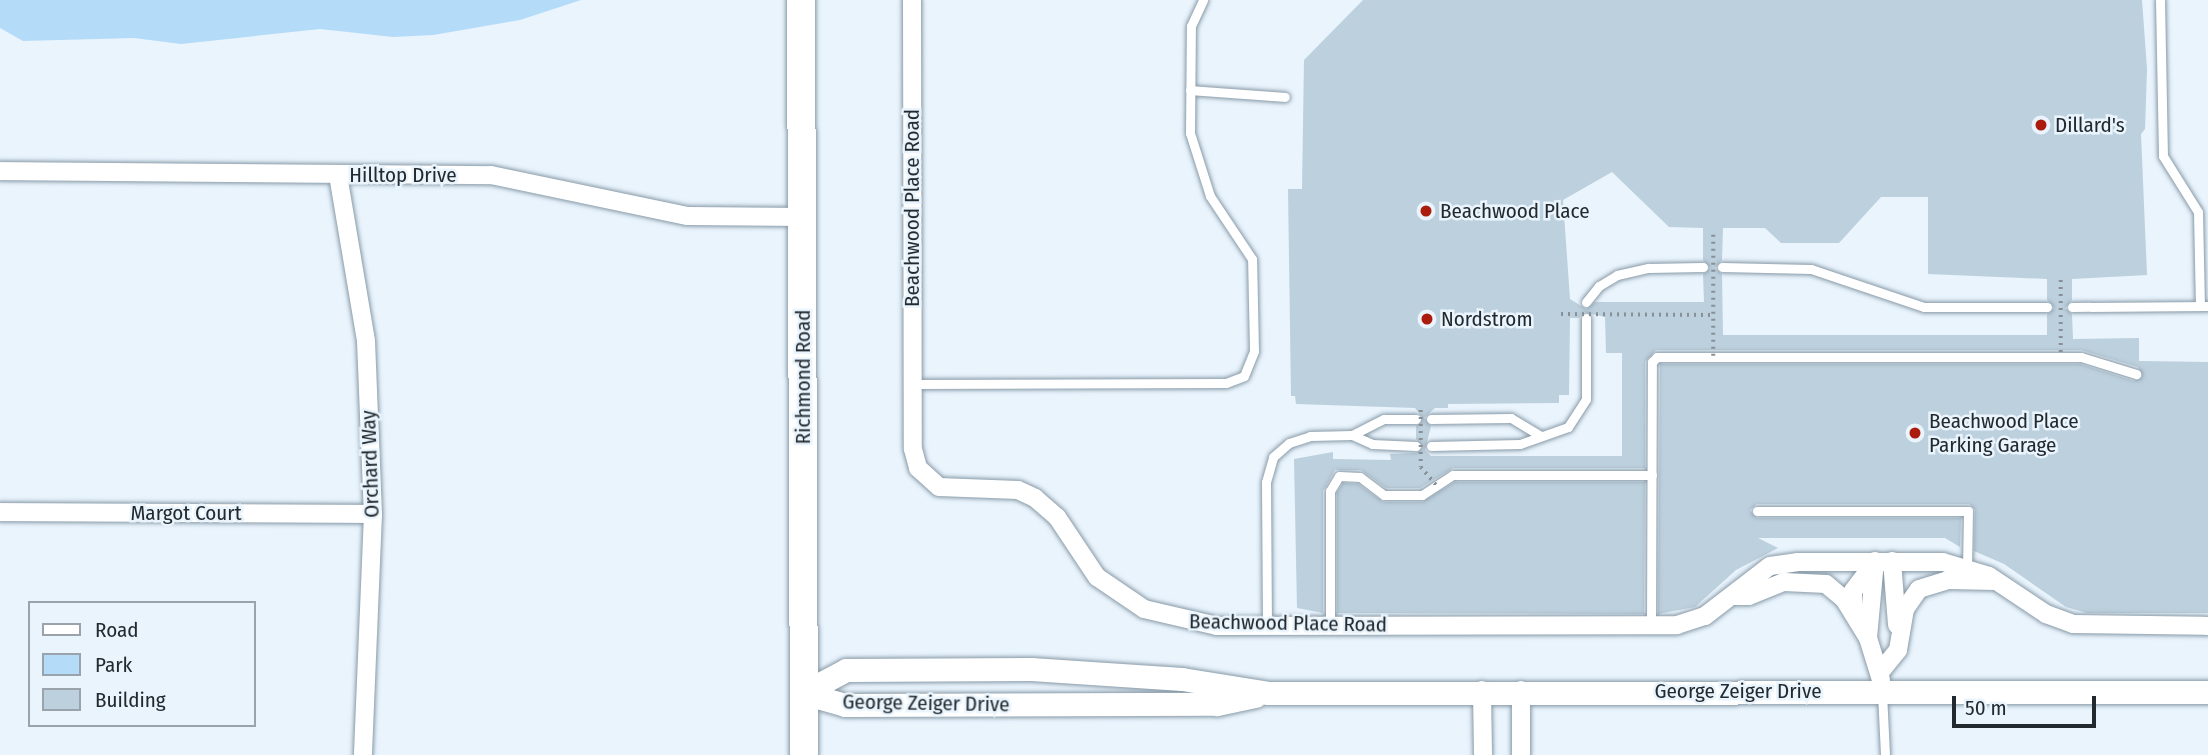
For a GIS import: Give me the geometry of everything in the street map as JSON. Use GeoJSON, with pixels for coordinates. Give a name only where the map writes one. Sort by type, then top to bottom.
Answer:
{"type":"FeatureCollection","features":[{"type":"Feature","properties":{"kind":"main road","name":"Richmond Road"},"geometry":{"type":"LineString","coordinates":[[801,0],[804,755]]}},
{"type":"Feature","properties":{"kind":"street","name":"Beachwood Place Road"},"geometry":{"type":"LineString","coordinates":[[912,0],[914,459],[930,483],[950,489],[1017,490],[1035,498],[1057,517],[1097,577],[1144,610],[1194,623],[1267,626],[1651,625],[1693,622],[1733,596],[1770,566],[1884,561],[1967,567],[1998,581],[2046,614],[2073,624],[2208,626]]}},
{"type":"Feature","properties":{"kind":"street","name":"Hilltop Drive"},"geometry":{"type":"LineString","coordinates":[[0,170],[491,175],[688,216],[802,217]]}},
{"type":"Feature","properties":{"kind":"street","name":"Orchard Way"},"geometry":{"type":"LineString","coordinates":[[338,175],[366,341],[373,514],[363,755]]}},
{"type":"Feature","properties":{"kind":"street","name":"Margot Court"},"geometry":{"type":"LineString","coordinates":[[0,512],[373,514]]}},
{"type":"Feature","properties":{"kind":"street"},"geometry":{"type":"LineString","coordinates":[[1853,615],[1853,591],[1884,561]]}},
{"type":"Feature","properties":{"kind":"street"},"geometry":{"type":"LineString","coordinates":[[1867,638],[1884,561]]}},
{"type":"Feature","properties":{"kind":"street"},"geometry":{"type":"LineString","coordinates":[[1884,561],[1898,642]]}},
{"type":"Feature","properties":{"kind":"street"},"geometry":{"type":"LineString","coordinates":[[1881,681],[1898,642],[1905,609],[1919,589],[1949,580],[1998,581]]}},
{"type":"Feature","properties":{"kind":"street"},"geometry":{"type":"LineString","coordinates":[[1733,596],[1749,596],[1784,582],[1816,581],[1839,593],[1867,638],[1881,681]]}},
{"type":"Feature","properties":{"kind":"street","name":"George Zeiger Drive"},"geometry":{"type":"LineString","coordinates":[[803,693],[846,670],[1058,670],[1182,679],[1268,693],[1881,681],[2208,692]]}},
{"type":"Feature","properties":{"kind":"street"},"geometry":{"type":"LineString","coordinates":[[1482,690],[1483,755]]}},
{"type":"Feature","properties":{"kind":"street"},"geometry":{"type":"LineString","coordinates":[[1521,690],[1521,755]]}},
{"type":"Feature","properties":{"kind":"street","name":"George Zeiger Drive"},"geometry":{"type":"LineString","coordinates":[[803,693],[845,705],[1217,704],[1268,693]]}},
{"type":"Feature","properties":{"kind":"lane"},"geometry":{"type":"LineString","coordinates":[[913,384],[1226,383],[1244,376],[1254,351],[1252,259],[1202,178],[1190,133],[1191,26],[1203,0]]}},
{"type":"Feature","properties":{"kind":"lane"},"geometry":{"type":"LineString","coordinates":[[2072,307],[2204,306],[2198,212],[2163,156],[2160,0]]}},
{"type":"Feature","properties":{"kind":"lane"},"geometry":{"type":"LineString","coordinates":[[1190,90],[1285,97]]}},
{"type":"Feature","properties":{"kind":"lane"},"geometry":{"type":"LineString","coordinates":[[1586,302],[1599,286],[1617,275],[1648,268],[1703,267]]}},
{"type":"Feature","properties":{"kind":"lane"},"geometry":{"type":"LineString","coordinates":[[1722,267],[1811,270],[1924,307],[2047,307]]}},
{"type":"Feature","properties":{"kind":"lane"},"geometry":{"type":"LineString","coordinates":[[1431,446],[1507,446],[1568,428],[1583,409],[1586,318]]}},
{"type":"Feature","properties":{"kind":"lane"},"geometry":{"type":"LineString","coordinates":[[1651,625],[1652,362],[1657,357],[2091,358],[2136,374]]}},
{"type":"Feature","properties":{"kind":"lane"},"geometry":{"type":"LineString","coordinates":[[1431,419],[1511,418],[1541,436]]}},
{"type":"Feature","properties":{"kind":"lane"},"geometry":{"type":"LineString","coordinates":[[1267,626],[1266,482],[1273,457],[1299,438],[1352,435],[1384,419],[1416,419]]}},
{"type":"Feature","properties":{"kind":"lane"},"geometry":{"type":"LineString","coordinates":[[1352,435],[1372,444],[1416,446]]}},
{"type":"Feature","properties":{"kind":"lane"},"geometry":{"type":"LineString","coordinates":[[1330,626],[1330,491],[1334,479],[1360,477],[1389,495],[1422,495],[1453,475],[1652,475]]}},
{"type":"Feature","properties":{"kind":"lane"},"geometry":{"type":"LineString","coordinates":[[1757,511],[1968,511],[1967,567]]}},
{"type":"Feature","properties":{"kind":"lane"},"geometry":{"type":"LineString","coordinates":[[1881,681],[1885,755]]}},
{"type":"Feature","properties":{"kind":"path"},"geometry":{"type":"LineString","coordinates":[[1713,229],[1713,356]]}},
{"type":"Feature","properties":{"kind":"path"},"geometry":{"type":"LineString","coordinates":[[2061,280],[2062,357]]}},
{"type":"Feature","properties":{"kind":"path"},"geometry":{"type":"LineString","coordinates":[[1562,314],[1713,315]]}},
{"type":"Feature","properties":{"kind":"path"},"geometry":{"type":"LineString","coordinates":[[1421,410],[1421,467],[1437,486]]}},
{"type":"Feature","properties":{"kind":"green space"},"geometry":{"type":"Polygon","coordinates":[[[0,0],[581,0],[520,20],[433,35],[393,37],[320,29],[181,44],[134,38],[23,41],[0,28],[0,0]]]}},
{"type":"Feature","properties":{"kind":"building","name":"Beachwood Place"},"geometry":{"type":"Polygon","coordinates":[[[1363,0],[2142,0],[2147,69],[2145,129],[2141,134],[2147,275],[2072,279],[2072,300],[2065,308],[2072,314],[2073,339],[2139,338],[2139,361],[2208,362],[2208,613],[2087,613],[2066,607],[2004,564],[1974,551],[1975,510],[1969,504],[1757,504],[1750,510],[1757,518],[1961,518],[1960,547],[1945,538],[1758,538],[1778,548],[1736,570],[1695,607],[1658,614],[1660,364],[2080,364],[2134,381],[2142,377],[2138,367],[2081,350],[1656,350],[1645,362],[1645,468],[1453,468],[1420,488],[1386,488],[1361,470],[1335,470],[1323,491],[1323,613],[1297,608],[1294,459],[1333,452],[1333,459],[1391,460],[1390,454],[1416,453],[1423,447],[1416,439],[1416,426],[1423,418],[1415,408],[1296,404],[1295,396],[1291,396],[1288,189],[1302,189],[1304,60],[1363,0]],[[1612,172],[1563,200],[1570,299],[1586,309],[1595,302],[1704,302],[1703,274],[1710,268],[1703,260],[1703,228],[1669,227],[1612,172]],[[1881,197],[1839,243],[1781,243],[1765,228],[1723,228],[1722,260],[1715,268],[1722,274],[1723,335],[2047,335],[2047,314],[2054,308],[2047,300],[2047,279],[1928,274],[1928,197],[1881,197]],[[1583,312],[1579,318],[1570,318],[1569,395],[1559,395],[1559,403],[1448,404],[1448,408],[1435,408],[1424,418],[1431,426],[1425,450],[1431,456],[1622,456],[1622,353],[1606,353],[1605,317],[1583,312]]]}},
{"type":"Feature","properties":{"kind":"building"},"geometry":{"type":"Polygon","coordinates":[[[1455,482],[1645,482],[1644,614],[1337,613],[1337,493],[1343,483],[1358,484],[1383,502],[1422,502],[1455,482]]]}},
{"type":"Feature","properties":{"kind":"place","name":"Dillard's"},"geometry":{"type":"Point","coordinates":[2041,125]}},
{"type":"Feature","properties":{"kind":"place","name":"Beachwood Place"},"geometry":{"type":"Point","coordinates":[1426,211]}},
{"type":"Feature","properties":{"kind":"place","name":"Nordstrom"},"geometry":{"type":"Point","coordinates":[1427,319]}},
{"type":"Feature","properties":{"kind":"place","name":"Beachwood Place Parking Garage"},"geometry":{"type":"Point","coordinates":[1915,433]}}]}
